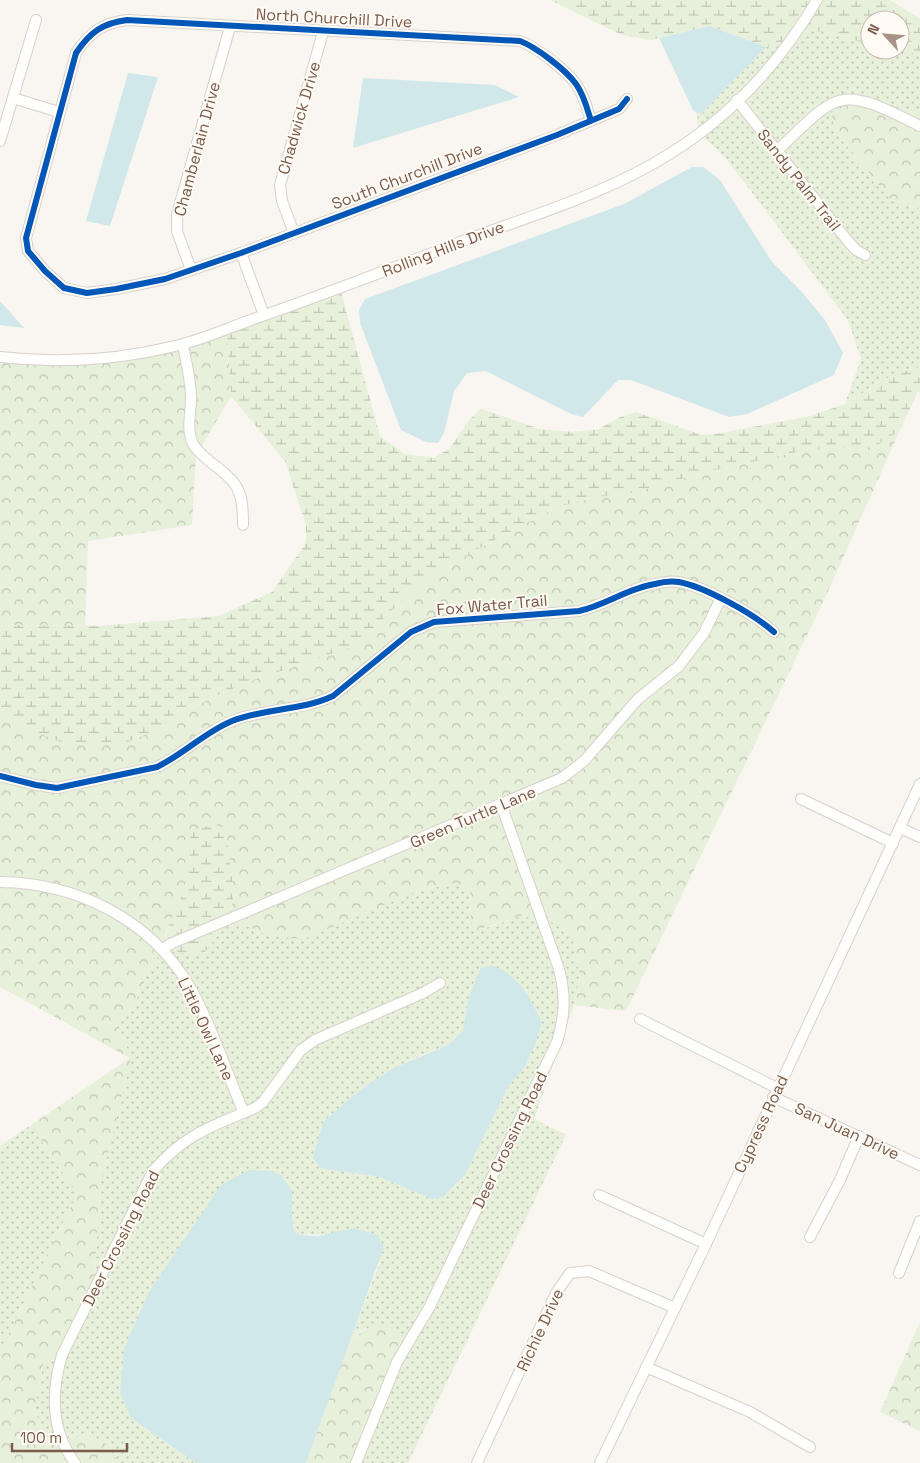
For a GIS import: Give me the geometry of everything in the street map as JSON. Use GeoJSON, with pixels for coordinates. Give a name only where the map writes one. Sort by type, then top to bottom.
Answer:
{"type":"FeatureCollection","features":[{"type":"Feature","properties":{"kind":"street","name":"Rolling Hills Drive"},"geometry":{"type":"LineString","coordinates":[[0,357],[46,361],[85,361],[139,354],[183,345],[631,176],[693,138],[738,100],[794,38],[817,0]]}},
{"type":"Feature","properties":{"kind":"street"},"geometry":{"type":"LineString","coordinates":[[0,141],[36,20]]}},
{"type":"Feature","properties":{"kind":"street","name":"North Churchill Drive"},"geometry":{"type":"LineString","coordinates":[[192,270],[165,279],[87,293],[64,288],[28,251],[26,238],[76,53],[84,41],[110,22],[127,20],[323,32],[520,41],[531,45],[571,78],[583,96],[591,121]]}},
{"type":"Feature","properties":{"kind":"street","name":"Chamberlain Drive"},"geometry":{"type":"LineString","coordinates":[[192,270],[177,231],[177,214],[230,27]]}},
{"type":"Feature","properties":{"kind":"street","name":"Chadwick Drive"},"geometry":{"type":"LineString","coordinates":[[294,233],[282,201],[280,185],[323,32]]}},
{"type":"Feature","properties":{"kind":"street"},"geometry":{"type":"LineString","coordinates":[[13,98],[59,112]]}},
{"type":"Feature","properties":{"kind":"street"},"geometry":{"type":"LineString","coordinates":[[777,151],[818,111],[832,101],[847,98],[883,107],[920,126]]}},
{"type":"Feature","properties":{"kind":"street","name":"South Churchill Drive"},"geometry":{"type":"LineString","coordinates":[[192,270],[242,253],[591,121],[619,109],[627,99]]}},
{"type":"Feature","properties":{"kind":"street","name":"Sandy Palm Trail"},"geometry":{"type":"LineString","coordinates":[[738,100],[847,240],[856,250],[865,255]]}},
{"type":"Feature","properties":{"kind":"street"},"geometry":{"type":"LineString","coordinates":[[242,253],[264,315]]}},
{"type":"Feature","properties":{"kind":"street"},"geometry":{"type":"LineString","coordinates":[[183,345],[191,398],[189,418],[193,444],[201,454],[229,476],[238,487],[243,504],[243,525]]}},
{"type":"Feature","properties":{"kind":"street","name":"Fox Water Trail"},"geometry":{"type":"LineString","coordinates":[[0,776],[57,788],[157,767],[170,761],[213,729],[233,720],[257,713],[320,703],[333,696],[411,632],[434,622],[579,611],[596,607],[630,591],[655,584],[677,582],[694,587],[759,619],[774,632]]}},
{"type":"Feature","properties":{"kind":"street","name":"Green Turtle Lane"},"geometry":{"type":"LineString","coordinates":[[162,950],[178,941],[562,778],[584,761],[622,715],[638,699],[678,666],[694,648],[720,600]]}},
{"type":"Feature","properties":{"kind":"street","name":"Cypress Road"},"geometry":{"type":"LineString","coordinates":[[600,1463],[706,1244],[920,784]]}},
{"type":"Feature","properties":{"kind":"street"},"geometry":{"type":"LineString","coordinates":[[802,799],[892,843]]}},
{"type":"Feature","properties":{"kind":"street","name":"Deer Crossing Road"},"geometry":{"type":"LineString","coordinates":[[356,1463],[397,1362],[408,1340],[430,1308],[557,1042],[564,1018],[565,993],[559,969],[501,804]]}},
{"type":"Feature","properties":{"kind":"street"},"geometry":{"type":"LineString","coordinates":[[900,828],[920,837]]}},
{"type":"Feature","properties":{"kind":"street","name":"Little Owl Lane"},"geometry":{"type":"LineString","coordinates":[[0,882],[46,885],[90,899],[116,912],[142,931],[162,950],[190,987],[244,1113]]}},
{"type":"Feature","properties":{"kind":"street","name":"Deer Crossing Road"},"geometry":{"type":"LineString","coordinates":[[75,1463],[61,1439],[54,1397],[56,1376],[70,1338],[153,1171],[170,1152],[190,1136],[255,1108],[269,1096],[301,1050],[315,1040],[423,993],[440,983]]}},
{"type":"Feature","properties":{"kind":"street","name":"San Juan Drive"},"geometry":{"type":"LineString","coordinates":[[640,1019],[775,1093],[920,1165]]}},
{"type":"Feature","properties":{"kind":"street"},"geometry":{"type":"LineString","coordinates":[[810,1237],[840,1180],[859,1136]]}},
{"type":"Feature","properties":{"kind":"street"},"geometry":{"type":"LineString","coordinates":[[599,1196],[706,1244]]}},
{"type":"Feature","properties":{"kind":"street"},"geometry":{"type":"LineString","coordinates":[[900,1273],[920,1221]]}},
{"type":"Feature","properties":{"kind":"street","name":"Richie Drive"},"geometry":{"type":"LineString","coordinates":[[477,1463],[556,1293],[570,1273],[589,1271],[675,1308]]}},
{"type":"Feature","properties":{"kind":"street"},"geometry":{"type":"LineString","coordinates":[[646,1367],[750,1412],[810,1447]]}},
{"type":"Feature","properties":{"kind":"green space"},"geometry":{"type":"Polygon","coordinates":[[[550,0],[812,0],[786,41],[766,47],[710,26],[651,40],[622,35],[550,0]]]}},
{"type":"Feature","properties":{"kind":"green space"},"geometry":{"type":"Polygon","coordinates":[[[822,0],[890,0],[906,10],[860,10],[860,42],[812,30],[801,35],[822,0]]]}},
{"type":"Feature","properties":{"kind":"green space"},"geometry":{"type":"Polygon","coordinates":[[[910,13],[920,19],[920,54],[910,52],[910,13]]]}},
{"type":"Feature","properties":{"kind":"green space"},"geometry":{"type":"Polygon","coordinates":[[[812,30],[860,42],[860,60],[910,60],[910,52],[920,54],[920,111],[907,111],[882,101],[831,113],[836,132],[890,199],[915,208],[920,207],[920,367],[894,374],[845,404],[861,359],[848,320],[726,158],[703,136],[763,81],[801,35],[812,30]]]}},
{"type":"Feature","properties":{"kind":"green space"},"geometry":{"type":"Polygon","coordinates":[[[786,41],[743,89],[698,129],[697,113],[702,113],[766,47],[786,41]]]}},
{"type":"Feature","properties":{"kind":"green space"},"geometry":{"type":"Polygon","coordinates":[[[854,97],[882,101],[907,111],[920,111],[920,207],[915,208],[890,199],[836,132],[831,113],[854,97]]]}},
{"type":"Feature","properties":{"kind":"green space"},"geometry":{"type":"Polygon","coordinates":[[[341,292],[380,436],[405,454],[434,458],[450,448],[469,420],[481,409],[540,429],[572,432],[599,429],[620,417],[636,412],[702,435],[810,416],[845,404],[894,374],[920,367],[920,392],[918,391],[900,430],[870,450],[833,447],[801,451],[706,472],[631,493],[595,497],[557,507],[450,564],[408,595],[356,645],[260,677],[207,700],[170,724],[123,744],[68,745],[23,727],[0,706],[0,625],[99,626],[218,616],[272,592],[306,543],[306,525],[285,461],[231,396],[227,333],[341,292]]]}},
{"type":"Feature","properties":{"kind":"green space"},"geometry":{"type":"Polygon","coordinates":[[[227,333],[231,396],[196,456],[192,525],[88,541],[85,626],[0,625],[0,361],[56,365],[116,361],[227,333]]]}},
{"type":"Feature","properties":{"kind":"green space"},"geometry":{"type":"Polygon","coordinates":[[[900,430],[825,598],[626,1011],[574,1005],[580,975],[571,933],[550,921],[521,916],[474,931],[471,918],[470,890],[457,883],[420,890],[304,939],[270,936],[230,919],[234,892],[225,828],[190,832],[190,864],[185,888],[165,935],[165,948],[144,976],[136,1002],[118,1024],[131,1058],[100,1187],[95,1274],[83,1314],[68,1337],[43,1365],[34,1411],[47,1436],[68,1442],[84,1434],[104,1441],[119,1463],[0,1463],[0,1352],[77,1194],[31,1125],[130,1058],[0,987],[0,706],[23,727],[123,744],[170,724],[207,700],[260,677],[356,645],[408,595],[450,564],[557,507],[595,497],[631,493],[706,472],[801,451],[833,447],[870,450],[900,430]]]}},
{"type":"Feature","properties":{"kind":"green space"},"geometry":{"type":"Polygon","coordinates":[[[213,824],[225,828],[234,892],[230,919],[204,953],[189,955],[165,948],[167,932],[187,879],[190,832],[213,824]]]}},
{"type":"Feature","properties":{"kind":"green space"},"geometry":{"type":"Polygon","coordinates":[[[457,883],[470,890],[471,918],[483,929],[521,916],[550,921],[571,933],[580,975],[574,1005],[534,1119],[566,1135],[408,1463],[350,1463],[368,1417],[366,1327],[358,1333],[348,1346],[380,1262],[330,1234],[300,1235],[294,1231],[291,1206],[292,1191],[131,1418],[196,1463],[119,1463],[104,1441],[84,1434],[68,1443],[47,1436],[34,1411],[43,1365],[68,1337],[95,1274],[100,1187],[131,1058],[118,1024],[136,1002],[144,976],[165,948],[204,953],[230,919],[270,936],[420,890],[457,883]],[[524,989],[469,998],[464,1028],[456,1039],[447,1045],[412,1059],[385,1074],[347,1101],[323,1122],[320,1168],[380,1177],[432,1199],[443,1197],[465,1175],[508,1087],[524,1068],[542,1023],[524,989]]]}},
{"type":"Feature","properties":{"kind":"green space"},"geometry":{"type":"Polygon","coordinates":[[[31,1125],[77,1194],[0,1352],[0,1146],[31,1125]]]}},
{"type":"Feature","properties":{"kind":"green space"},"geometry":{"type":"Polygon","coordinates":[[[920,1322],[920,1431],[880,1412],[920,1322]]]}},
{"type":"Feature","properties":{"kind":"green space"},"geometry":{"type":"Polygon","coordinates":[[[379,1324],[395,1328],[403,1337],[398,1357],[368,1417],[350,1463],[306,1463],[348,1346],[369,1327],[379,1324]]]}},
{"type":"Feature","properties":{"kind":"water"},"geometry":{"type":"Polygon","coordinates":[[[710,26],[766,47],[702,113],[697,113],[693,110],[659,38],[710,26]]]}},
{"type":"Feature","properties":{"kind":"water"},"geometry":{"type":"Polygon","coordinates":[[[128,73],[158,77],[110,226],[86,221],[128,73]]]}},
{"type":"Feature","properties":{"kind":"water"},"geometry":{"type":"Polygon","coordinates":[[[363,78],[495,85],[519,97],[353,148],[363,78]]]}},
{"type":"Feature","properties":{"kind":"water"},"geometry":{"type":"Polygon","coordinates":[[[692,167],[703,167],[720,180],[772,262],[801,291],[825,320],[843,353],[834,375],[747,414],[729,417],[631,380],[618,380],[583,417],[571,414],[486,371],[467,373],[454,391],[444,433],[438,443],[426,442],[401,430],[360,323],[359,310],[365,299],[624,204],[692,167]]]}},
{"type":"Feature","properties":{"kind":"water"},"geometry":{"type":"Polygon","coordinates":[[[0,301],[24,328],[0,325],[0,301]]]}},
{"type":"Feature","properties":{"kind":"water"},"geometry":{"type":"Polygon","coordinates":[[[494,966],[511,976],[524,989],[542,1023],[524,1068],[508,1087],[465,1175],[443,1197],[432,1199],[380,1177],[320,1168],[313,1158],[323,1122],[370,1083],[396,1067],[448,1045],[463,1031],[469,998],[481,968],[494,966]]]}},
{"type":"Feature","properties":{"kind":"water"},"geometry":{"type":"Polygon","coordinates":[[[249,1170],[270,1171],[281,1175],[292,1191],[294,1231],[300,1235],[318,1236],[354,1228],[378,1235],[384,1247],[306,1463],[196,1463],[131,1418],[120,1393],[124,1349],[149,1292],[220,1186],[249,1170]]]}},
{"type":"Feature","properties":{"kind":"cycle path"},"geometry":{"type":"LineString","coordinates":[[591,121],[590,116],[587,106],[581,93],[571,78],[542,54],[520,41],[118,21],[104,26],[92,34],[76,53],[26,238],[28,251],[45,271],[64,288],[87,293],[165,279],[241,253],[557,135],[619,109],[627,99]]}},
{"type":"Feature","properties":{"kind":"cycle path"},"geometry":{"type":"LineString","coordinates":[[0,776],[57,788],[157,767],[232,721],[321,701],[333,696],[411,632],[434,622],[579,611],[645,586],[679,582],[702,589],[729,602],[774,632]]}}]}
